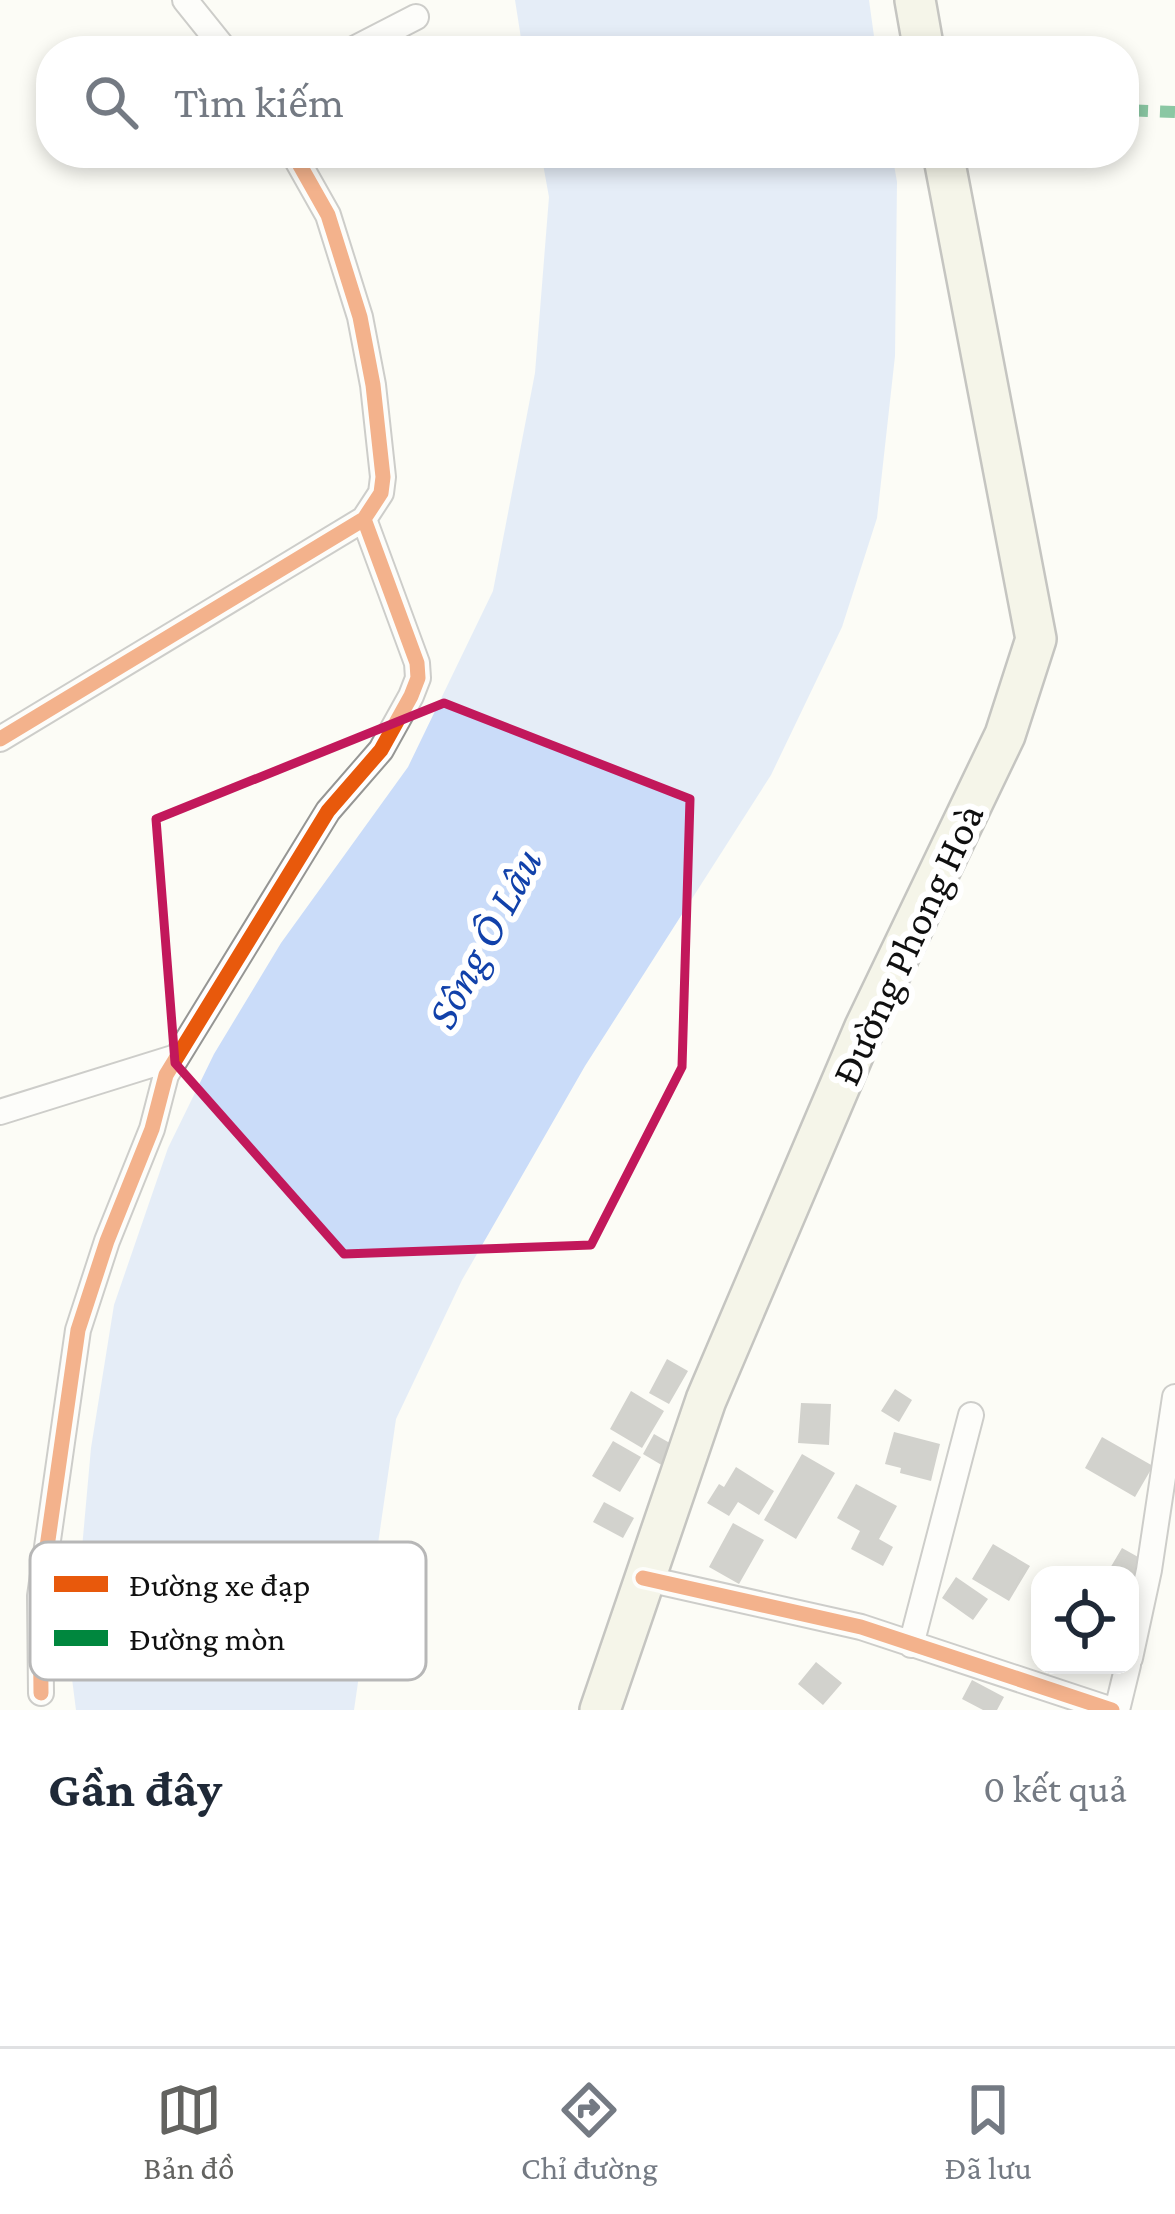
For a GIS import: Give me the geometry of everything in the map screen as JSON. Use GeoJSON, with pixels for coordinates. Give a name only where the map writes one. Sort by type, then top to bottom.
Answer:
{"type":"FeatureCollection","features":[{"type":"Feature","properties":{"kind":"main road"},"geometry":{"type":"LineString","coordinates":[[915,0],[921,36]]}},
{"type":"Feature","properties":{"kind":"main road","name":"Đường Phong Hoà"},"geometry":{"type":"LineString","coordinates":[[599,1710],[706,1400],[865,1027],[1004,735],[1036,639],[946,168]]}},
{"type":"Feature","properties":{"kind":"street"},"geometry":{"type":"LineString","coordinates":[[185,0],[214,36]]}},
{"type":"Feature","properties":{"kind":"street"},"geometry":{"type":"LineString","coordinates":[[379,36],[416,17]]}},
{"type":"Feature","properties":{"kind":"street"},"geometry":{"type":"LineString","coordinates":[[0,740],[364,520],[381,493],[373,385],[360,317],[328,215],[301,168]]}},
{"type":"Feature","properties":{"kind":"street"},"geometry":{"type":"LineString","coordinates":[[48,1542],[78,1330],[173,1058],[317,828],[370,768],[418,678],[417,663],[364,520]]}},
{"type":"Feature","properties":{"kind":"street"},"geometry":{"type":"LineString","coordinates":[[0,1112],[173,1058]]}},
{"type":"Feature","properties":{"kind":"street"},"geometry":{"type":"LineString","coordinates":[[1139,1616],[1175,1397]]}},
{"type":"Feature","properties":{"kind":"street"},"geometry":{"type":"LineString","coordinates":[[911,1645],[971,1415]]}},
{"type":"Feature","properties":{"kind":"street"},"geometry":{"type":"LineString","coordinates":[[643,1578],[791,1608],[1114,1710],[1125,1674]]}},
{"type":"Feature","properties":{"kind":"street"},"geometry":{"type":"LineString","coordinates":[[41,1680],[41,1694]]}},
{"type":"Feature","properties":{"kind":"highlighted area"},"geometry":{"type":"Polygon","coordinates":[[[444,703],[690,799],[682,1067],[591,1245],[344,1254],[175,1063],[156,819],[444,703]]]}},
{"type":"Feature","properties":{"kind":"water"},"geometry":{"type":"Polygon","coordinates":[[[515,0],[869,0],[874,36],[521,36],[515,0]]]}},
{"type":"Feature","properties":{"kind":"water","name":"Sông Ô Lâu"},"geometry":{"type":"Polygon","coordinates":[[[544,168],[895,168],[895,356],[877,518],[842,627],[771,775],[585,1066],[462,1280],[396,1419],[378,1542],[83,1542],[91,1448],[114,1305],[168,1148],[214,1054],[281,943],[408,767],[493,591],[535,373],[549,197],[544,168]]]}},
{"type":"Feature","properties":{"kind":"water"},"geometry":{"type":"Polygon","coordinates":[[[72,1680],[358,1680],[354,1710],[76,1710],[72,1680]]]}},
{"type":"Feature","properties":{"kind":"building"},"geometry":{"type":"Polygon","coordinates":[[[667,1359],[688,1371],[669,1404],[649,1393],[667,1359]]]}},
{"type":"Feature","properties":{"kind":"building"},"geometry":{"type":"Polygon","coordinates":[[[895,1389],[912,1400],[899,1422],[881,1411],[895,1389]]]}},
{"type":"Feature","properties":{"kind":"building"},"geometry":{"type":"Polygon","coordinates":[[[631,1391],[664,1411],[642,1448],[610,1429],[631,1391]]]}},
{"type":"Feature","properties":{"kind":"building"},"geometry":{"type":"Polygon","coordinates":[[[801,1403],[831,1404],[829,1445],[798,1443],[801,1403]]]}},
{"type":"Feature","properties":{"kind":"building"},"geometry":{"type":"Polygon","coordinates":[[[894,1432],[940,1444],[931,1481],[885,1464],[894,1432]]]}},
{"type":"Feature","properties":{"kind":"building"},"geometry":{"type":"Polygon","coordinates":[[[654,1434],[682,1450],[670,1470],[643,1454],[654,1434]]]}},
{"type":"Feature","properties":{"kind":"building"},"geometry":{"type":"Polygon","coordinates":[[[1102,1437],[1153,1466],[1135,1497],[1085,1468],[1102,1437]]]}},
{"type":"Feature","properties":{"kind":"building"},"geometry":{"type":"Polygon","coordinates":[[[613,1441],[641,1457],[620,1492],[592,1476],[613,1441]]]}},
{"type":"Feature","properties":{"kind":"building"},"geometry":{"type":"Polygon","coordinates":[[[802,1454],[835,1473],[796,1539],[764,1520],[802,1454]]]}},
{"type":"Feature","properties":{"kind":"building"},"geometry":{"type":"Polygon","coordinates":[[[736,1467],[774,1491],[759,1515],[738,1502],[729,1516],[707,1503],[736,1467]]]}},
{"type":"Feature","properties":{"kind":"building"},"geometry":{"type":"Polygon","coordinates":[[[856,1484],[897,1506],[879,1539],[893,1547],[883,1566],[851,1549],[860,1531],[837,1518],[856,1484]]]}},
{"type":"Feature","properties":{"kind":"building"},"geometry":{"type":"Polygon","coordinates":[[[604,1502],[634,1518],[623,1538],[593,1522],[604,1502]]]}},
{"type":"Feature","properties":{"kind":"building"},"geometry":{"type":"Polygon","coordinates":[[[733,1523],[764,1540],[739,1584],[709,1567],[733,1523]]]}},
{"type":"Feature","properties":{"kind":"building"},"geometry":{"type":"Polygon","coordinates":[[[993,1544],[1030,1566],[1009,1601],[972,1579],[993,1544]]]}},
{"type":"Feature","properties":{"kind":"building"},"geometry":{"type":"Polygon","coordinates":[[[1122,1548],[1147,1562],[1139,1576],[1139,1566],[1111,1566],[1122,1548]]]}},
{"type":"Feature","properties":{"kind":"building"},"geometry":{"type":"Polygon","coordinates":[[[956,1577],[988,1599],[973,1620],[942,1598],[956,1577]]]}},
{"type":"Feature","properties":{"kind":"building"},"geometry":{"type":"Polygon","coordinates":[[[816,1662],[842,1683],[823,1705],[798,1684],[816,1662]]]}},
{"type":"Feature","properties":{"kind":"building"},"geometry":{"type":"Polygon","coordinates":[[[972,1680],[1004,1697],[997,1710],[983,1710],[962,1699],[972,1680]]]}},
{"type":"Feature","properties":{"kind":"marked path"},"geometry":{"type":"LineString","coordinates":[[1139,111],[1175,112]]}},
{"type":"Feature","properties":{"kind":"cycle path"},"geometry":{"type":"LineString","coordinates":[[0,739],[364,519],[381,493],[373,385],[360,317],[328,215],[301,168]]}},
{"type":"Feature","properties":{"kind":"cycle path"},"geometry":{"type":"LineString","coordinates":[[48,1542],[78,1330],[152,1129],[166,1075],[328,811],[381,750],[418,678],[417,663],[364,519]]}},
{"type":"Feature","properties":{"kind":"cycle path"},"geometry":{"type":"LineString","coordinates":[[643,1578],[861,1627],[1112,1710]]}},
{"type":"Feature","properties":{"kind":"cycle path"},"geometry":{"type":"LineString","coordinates":[[41,1680],[41,1693]]}}]}
